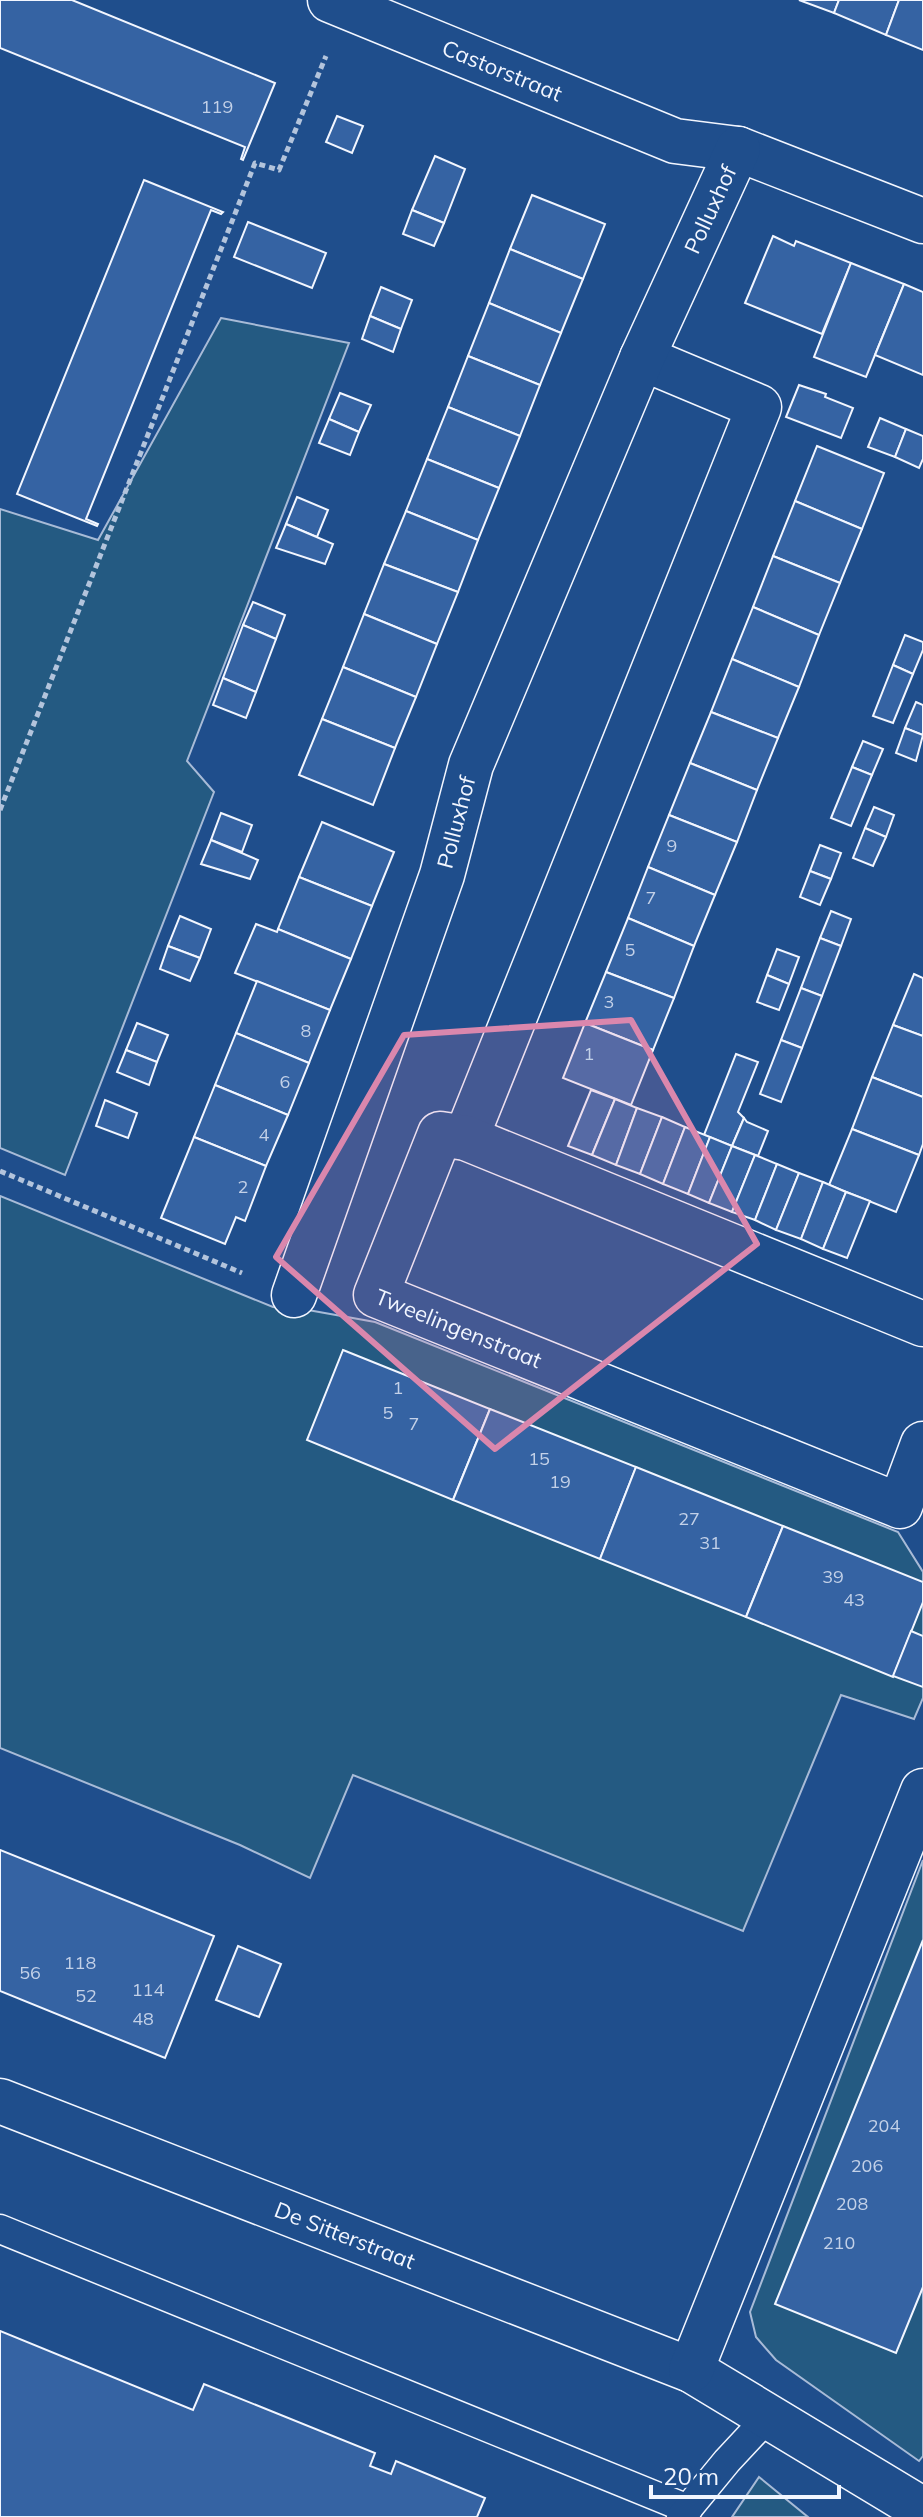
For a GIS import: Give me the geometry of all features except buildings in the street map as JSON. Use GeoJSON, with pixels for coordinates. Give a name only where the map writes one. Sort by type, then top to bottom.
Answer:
{"type":"FeatureCollection","features":[{"type":"Feature","properties":{"kind":"street","name":"Castorstraat"},"geometry":{"type":"LineString","coordinates":[[338,3],[675,141]]}},
{"type":"Feature","properties":{"kind":"street","name":"Polluxhof"},"geometry":{"type":"LineString","coordinates":[[675,141],[738,149],[923,221]]}},
{"type":"Feature","properties":{"kind":"street","name":"Polluxhof"},"geometry":{"type":"LineString","coordinates":[[294,1295],[442,875],[471,765],[642,358],[738,149]]}},
{"type":"Feature","properties":{"kind":"street"},"geometry":{"type":"LineString","coordinates":[[642,358],[759,407],[466,1138],[923,1324]]}},
{"type":"Feature","properties":{"kind":"street","name":"Tweelingenstraat"},"geometry":{"type":"LineString","coordinates":[[466,1138],[440,1134],[376,1295],[911,1515],[923,1444]]}},
{"type":"Feature","properties":{"kind":"street"},"geometry":{"type":"LineString","coordinates":[[691,2370],[923,1791]]}},
{"type":"Feature","properties":{"kind":"street","name":"De Sitterstraat"},"geometry":{"type":"LineString","coordinates":[[0,2101],[691,2370],[923,2510]]}},
{"type":"Feature","properties":{"kind":"lane"},"geometry":{"type":"LineString","coordinates":[[0,2229],[684,2513],[768,2417]]}},
{"type":"Feature","properties":{"kind":"path"},"geometry":{"type":"LineString","coordinates":[[0,810],[255,163],[279,170],[338,3]]}},
{"type":"Feature","properties":{"kind":"path"},"geometry":{"type":"LineString","coordinates":[[0,1171],[294,1295]]}},
{"type":"Feature","properties":{"kind":"highlighted area"},"geometry":{"type":"Polygon","coordinates":[[[631,1020],[757,1244],[495,1449],[276,1257],[404,1035],[631,1020]]]}},
{"type":"Feature","properties":{"kind":"shaded area"},"geometry":{"type":"Polygon","coordinates":[[[221,318],[349,343],[187,761],[214,792],[65,1175],[0,1148],[0,509],[98,540],[221,318]]]}},
{"type":"Feature","properties":{"kind":"shaded area"},"geometry":{"type":"Polygon","coordinates":[[[0,1196],[273,1307],[375,1322],[898,1532],[923,1572],[923,1698],[914,1719],[841,1695],[743,1931],[353,1775],[310,1878],[240,1845],[0,1748],[0,1196]]]}},
{"type":"Feature","properties":{"kind":"shaded area"},"geometry":{"type":"Polygon","coordinates":[[[923,1860],[923,2456],[919,2461],[776,2360],[756,2337],[750,2312],[923,1860]]]}},
{"type":"Feature","properties":{"kind":"shaded area"},"geometry":{"type":"Polygon","coordinates":[[[759,2477],[808,2517],[732,2517],[759,2477]]]}}]}
